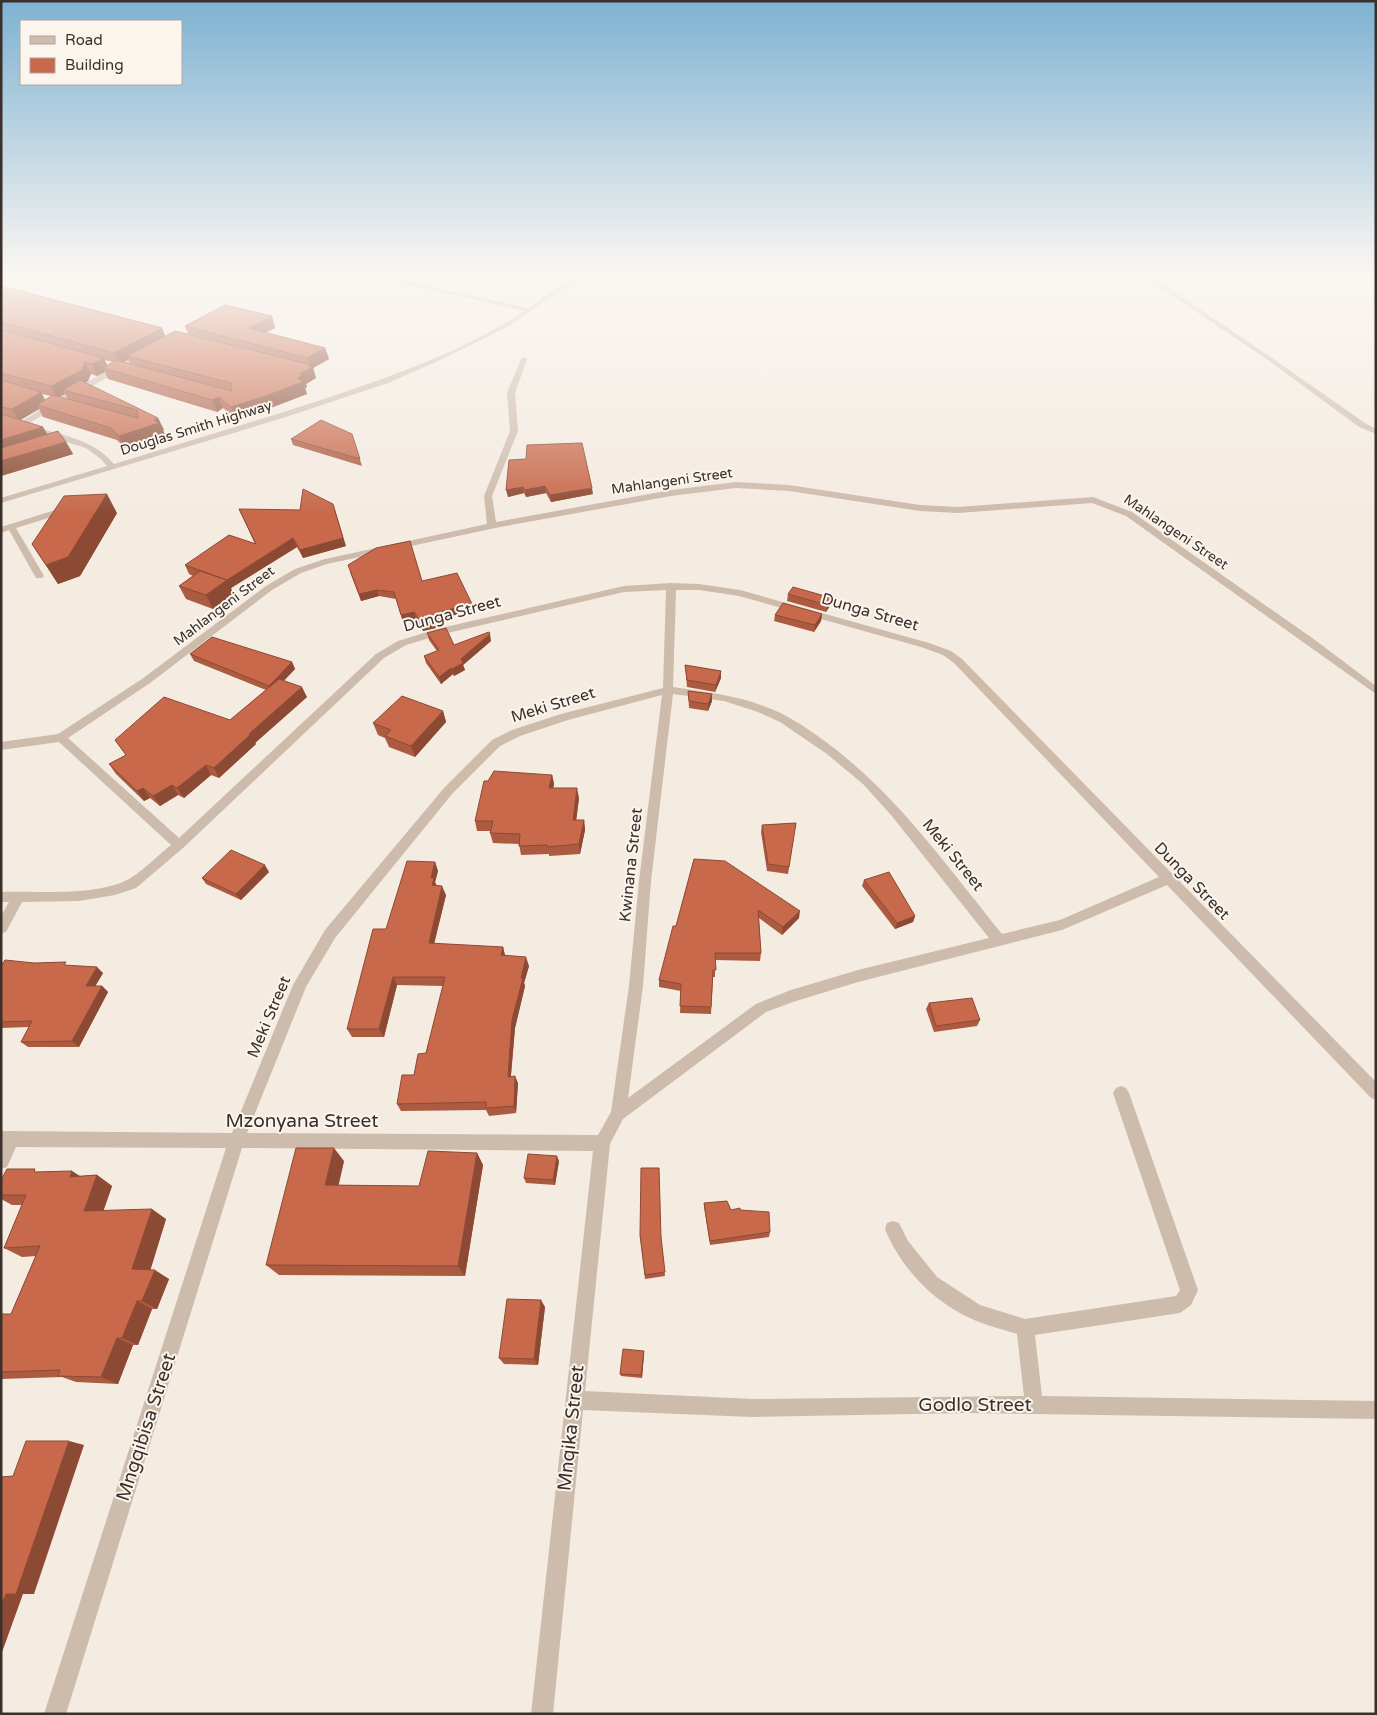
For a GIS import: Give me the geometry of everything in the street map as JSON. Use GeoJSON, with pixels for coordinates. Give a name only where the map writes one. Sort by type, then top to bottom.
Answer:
{"type":"FeatureCollection","features":[{"type":"Feature","properties":{"kind":"street"},"geometry":{"type":"LineString","coordinates":[[21,425],[145,354]]}},
{"type":"Feature","properties":{"kind":"street","name":"Douglas Smith Highway"},"geometry":{"type":"LineString","coordinates":[[1,501],[280,416],[385,381],[450,354]]}},
{"type":"Feature","properties":{"kind":"street"},"geometry":{"type":"LineString","coordinates":[[1263,354],[1376,432]]}},
{"type":"Feature","properties":{"kind":"street"},"geometry":{"type":"LineString","coordinates":[[492,525],[488,496],[514,431],[516,420],[510,396],[524,359]]}},
{"type":"Feature","properties":{"kind":"street"},"geometry":{"type":"LineString","coordinates":[[110,365],[129,370]]}},
{"type":"Feature","properties":{"kind":"street"},"geometry":{"type":"LineString","coordinates":[[48,400],[66,405]]}},
{"type":"Feature","properties":{"kind":"street"},"geometry":{"type":"LineString","coordinates":[[1346,413],[1376,425]]}},
{"type":"Feature","properties":{"kind":"street"},"geometry":{"type":"LineString","coordinates":[[1,420],[89,446],[104,457],[112,467]]}},
{"type":"Feature","properties":{"kind":"street"},"geometry":{"type":"LineString","coordinates":[[48,444],[67,438]]}},
{"type":"Feature","properties":{"kind":"street","name":"Mahlangeni Street"},"geometry":{"type":"LineString","coordinates":[[1,746],[61,738],[146,681],[269,588],[298,571],[325,562],[492,525],[671,493],[736,485],[789,488],[920,508],[958,510],[1093,500],[1117,508],[1136,519],[1311,642],[1376,691]]}},
{"type":"Feature","properties":{"kind":"street"},"geometry":{"type":"LineString","coordinates":[[1,530],[82,505]]}},
{"type":"Feature","properties":{"kind":"street"},"geometry":{"type":"LineString","coordinates":[[11,527],[39,576]]}},
{"type":"Feature","properties":{"kind":"street","name":"Kwinana Street"},"geometry":{"type":"LineString","coordinates":[[602,1143],[618,1114],[636,986],[645,881],[668,690],[671,586]]}},
{"type":"Feature","properties":{"kind":"street","name":"Dunga Street"},"geometry":{"type":"LineString","coordinates":[[1,897],[79,896],[115,890],[131,884],[179,844],[380,656],[402,643],[437,632],[624,589],[671,586],[699,587],[740,593],[925,645],[947,653],[958,661],[1376,1093]]}},
{"type":"Feature","properties":{"kind":"street","name":"Meki Street"},"geometry":{"type":"LineString","coordinates":[[236,1141],[300,985],[330,934],[448,791],[496,743],[516,733],[565,717],[668,690],[725,698],[762,709],[784,719],[831,751],[867,781],[895,812],[1000,941]]}},
{"type":"Feature","properties":{"kind":"street"},"geometry":{"type":"LineString","coordinates":[[61,738],[179,844]]}},
{"type":"Feature","properties":{"kind":"street"},"geometry":{"type":"LineString","coordinates":[[618,1114],[692,1060],[733,1026],[762,1008],[790,996],[858,976],[1062,925],[1168,880]]}},
{"type":"Feature","properties":{"kind":"street"},"geometry":{"type":"LineString","coordinates":[[1,928],[18,898]]}},
{"type":"Feature","properties":{"kind":"street"},"geometry":{"type":"LineString","coordinates":[[893,1228],[902,1247],[931,1283],[976,1312],[1025,1328],[1180,1304],[1185,1299],[1188,1290],[1121,1094]]}},
{"type":"Feature","properties":{"kind":"street"},"geometry":{"type":"LineString","coordinates":[[1,1160],[7,1139]]}},
{"type":"Feature","properties":{"kind":"street","name":"Mzonyana Street"},"geometry":{"type":"LineString","coordinates":[[7,1139],[602,1143]]}},
{"type":"Feature","properties":{"kind":"street","name":"Mngqibisa Street"},"geometry":{"type":"LineString","coordinates":[[55,1714],[236,1141]]}},
{"type":"Feature","properties":{"kind":"street","name":"Mnqika Street"},"geometry":{"type":"LineString","coordinates":[[542,1714],[602,1143]]}},
{"type":"Feature","properties":{"kind":"street"},"geometry":{"type":"LineString","coordinates":[[1025,1328],[1033,1387],[1033,1405]]}},
{"type":"Feature","properties":{"kind":"street","name":"Godlo Street"},"geometry":{"type":"LineString","coordinates":[[574,1400],[752,1408],[1033,1405],[1376,1410]]}},
{"type":"Feature","properties":{"kind":"building"},"geometry":{"type":"Polygon","coordinates":[[[1,354],[89,354],[104,358],[92,364],[85,362],[82,370],[51,386],[1,373],[1,354]]]}},
{"type":"Feature","properties":{"kind":"building"},"geometry":{"type":"Polygon","coordinates":[[[131,354],[268,354],[311,364],[308,366],[312,367],[297,378],[303,382],[231,407],[219,397],[212,400],[103,368],[116,360],[232,391],[231,383],[127,356],[131,354]]]}},
{"type":"Feature","properties":{"kind":"building"},"geometry":{"type":"Polygon","coordinates":[[[292,354],[314,354],[307,358],[292,354]]]}},
{"type":"Feature","properties":{"kind":"building"},"geometry":{"type":"Polygon","coordinates":[[[1,380],[41,392],[12,409],[1,407],[1,380]]]}},
{"type":"Feature","properties":{"kind":"building"},"geometry":{"type":"Polygon","coordinates":[[[80,380],[158,418],[154,420],[159,423],[119,436],[111,428],[37,405],[53,395],[138,418],[137,410],[63,390],[80,380]]]}},
{"type":"Feature","properties":{"kind":"building"},"geometry":{"type":"Polygon","coordinates":[[[1,414],[43,427],[1,440],[1,414]]]}},
{"type":"Feature","properties":{"kind":"building"},"geometry":{"type":"Polygon","coordinates":[[[321,420],[352,434],[360,459],[291,439],[321,420]]]}},
{"type":"Feature","properties":{"kind":"building"},"geometry":{"type":"Polygon","coordinates":[[[58,431],[66,442],[1,461],[1,448],[58,431]]]}},
{"type":"Feature","properties":{"kind":"building"},"geometry":{"type":"Polygon","coordinates":[[[582,443],[592,488],[550,495],[545,486],[525,490],[523,487],[506,490],[509,460],[526,459],[527,445],[582,443]]]}},
{"type":"Feature","properties":{"kind":"building"},"geometry":{"type":"Polygon","coordinates":[[[303,489],[333,504],[343,538],[300,550],[293,538],[227,580],[185,565],[229,535],[256,544],[239,509],[300,510],[303,489]]]}},
{"type":"Feature","properties":{"kind":"building"},"geometry":{"type":"Polygon","coordinates":[[[107,494],[68,557],[46,565],[32,544],[64,496],[107,494]]]}},
{"type":"Feature","properties":{"kind":"building"},"geometry":{"type":"Polygon","coordinates":[[[410,541],[422,581],[457,573],[472,604],[439,612],[442,619],[422,624],[414,612],[401,615],[394,592],[377,590],[359,594],[348,565],[376,548],[410,541]]]}},
{"type":"Feature","properties":{"kind":"building"},"geometry":{"type":"Polygon","coordinates":[[[200,571],[227,580],[206,595],[179,586],[200,571]]]}},
{"type":"Feature","properties":{"kind":"building"},"geometry":{"type":"Polygon","coordinates":[[[793,587],[832,598],[827,605],[788,594],[793,587]]]}},
{"type":"Feature","properties":{"kind":"building"},"geometry":{"type":"Polygon","coordinates":[[[783,603],[822,614],[815,625],[775,615],[783,603]]]}},
{"type":"Feature","properties":{"kind":"building"},"geometry":{"type":"Polygon","coordinates":[[[446,628],[454,645],[489,632],[490,634],[461,659],[463,663],[451,668],[439,677],[424,656],[439,650],[427,633],[446,628]]]}},
{"type":"Feature","properties":{"kind":"building"},"geometry":{"type":"Polygon","coordinates":[[[212,637],[292,662],[269,686],[190,654],[212,637]]]}},
{"type":"Feature","properties":{"kind":"building"},"geometry":{"type":"Polygon","coordinates":[[[685,665],[721,671],[716,685],[687,680],[685,665]]]}},
{"type":"Feature","properties":{"kind":"building"},"geometry":{"type":"Polygon","coordinates":[[[279,679],[302,687],[214,768],[206,765],[177,788],[172,785],[153,796],[143,788],[137,791],[109,764],[126,755],[115,740],[164,697],[230,720],[279,679]]]}},
{"type":"Feature","properties":{"kind":"building"},"geometry":{"type":"Polygon","coordinates":[[[688,691],[712,694],[708,704],[689,701],[688,691]]]}},
{"type":"Feature","properties":{"kind":"building"},"geometry":{"type":"Polygon","coordinates":[[[402,696],[443,711],[411,746],[385,736],[391,730],[373,723],[402,696]]]}},
{"type":"Feature","properties":{"kind":"building"},"geometry":{"type":"Polygon","coordinates":[[[494,771],[552,775],[549,788],[577,788],[573,820],[584,820],[579,844],[547,847],[547,845],[519,846],[520,834],[490,833],[493,821],[475,821],[484,781],[488,781],[494,771]]]}},
{"type":"Feature","properties":{"kind":"building"},"geometry":{"type":"Polygon","coordinates":[[[796,823],[789,867],[768,864],[762,825],[796,823]]]}},
{"type":"Feature","properties":{"kind":"building"},"geometry":{"type":"Polygon","coordinates":[[[231,850],[265,865],[236,894],[202,878],[231,850]]]}},
{"type":"Feature","properties":{"kind":"building"},"geometry":{"type":"Polygon","coordinates":[[[694,859],[725,861],[800,911],[783,927],[758,910],[761,953],[715,953],[716,970],[713,970],[711,1007],[680,1006],[681,984],[659,980],[673,926],[676,926],[694,859]]]}},
{"type":"Feature","properties":{"kind":"building"},"geometry":{"type":"Polygon","coordinates":[[[407,861],[435,862],[431,878],[434,878],[432,885],[442,886],[429,943],[503,947],[501,955],[526,957],[521,978],[523,978],[512,1020],[508,1077],[515,1076],[514,1106],[486,1108],[486,1102],[397,1104],[402,1075],[414,1075],[418,1054],[426,1053],[445,977],[393,977],[379,1029],[347,1029],[373,929],[386,929],[407,861]]]}},
{"type":"Feature","properties":{"kind":"building"},"geometry":{"type":"Polygon","coordinates":[[[889,872],[915,916],[897,923],[864,880],[889,872]]]}},
{"type":"Feature","properties":{"kind":"building"},"geometry":{"type":"Polygon","coordinates":[[[5,960],[34,963],[66,962],[64,965],[97,967],[86,986],[102,986],[72,1041],[21,1042],[32,1021],[1,1022],[1,966],[5,960]]]}},
{"type":"Feature","properties":{"kind":"building"},"geometry":{"type":"Polygon","coordinates":[[[972,998],[980,1020],[936,1026],[929,1003],[972,998]]]}},
{"type":"Feature","properties":{"kind":"building"},"geometry":{"type":"Polygon","coordinates":[[[296,1148],[334,1148],[325,1185],[419,1186],[428,1151],[477,1153],[458,1266],[266,1265],[296,1148]]]}},
{"type":"Feature","properties":{"kind":"building"},"geometry":{"type":"Polygon","coordinates":[[[528,1154],[557,1156],[553,1180],[524,1178],[528,1154]]]}},
{"type":"Feature","properties":{"kind":"building"},"geometry":{"type":"Polygon","coordinates":[[[641,1168],[659,1168],[661,1237],[665,1272],[645,1275],[640,1235],[641,1168]]]}},
{"type":"Feature","properties":{"kind":"building"},"geometry":{"type":"Polygon","coordinates":[[[7,1169],[35,1169],[34,1172],[72,1171],[70,1177],[97,1175],[84,1211],[152,1209],[132,1269],[155,1270],[142,1301],[137,1301],[122,1338],[117,1338],[101,1377],[58,1376],[60,1370],[1,1372],[1,1314],[11,1314],[40,1246],[4,1248],[26,1195],[1,1195],[1,1180],[7,1169]]]}},
{"type":"Feature","properties":{"kind":"building"},"geometry":{"type":"Polygon","coordinates":[[[727,1201],[731,1210],[740,1208],[740,1210],[769,1212],[770,1232],[710,1241],[704,1203],[727,1201]]]}},
{"type":"Feature","properties":{"kind":"building"},"geometry":{"type":"Polygon","coordinates":[[[507,1299],[541,1300],[534,1359],[499,1358],[507,1299]]]}},
{"type":"Feature","properties":{"kind":"building"},"geometry":{"type":"Polygon","coordinates":[[[623,1349],[644,1351],[641,1375],[620,1374],[623,1349]]]}},
{"type":"Feature","properties":{"kind":"building"},"geometry":{"type":"Polygon","coordinates":[[[26,1441],[69,1441],[16,1594],[6,1594],[1,1605],[1,1477],[13,1476],[26,1441]]]}}]}
